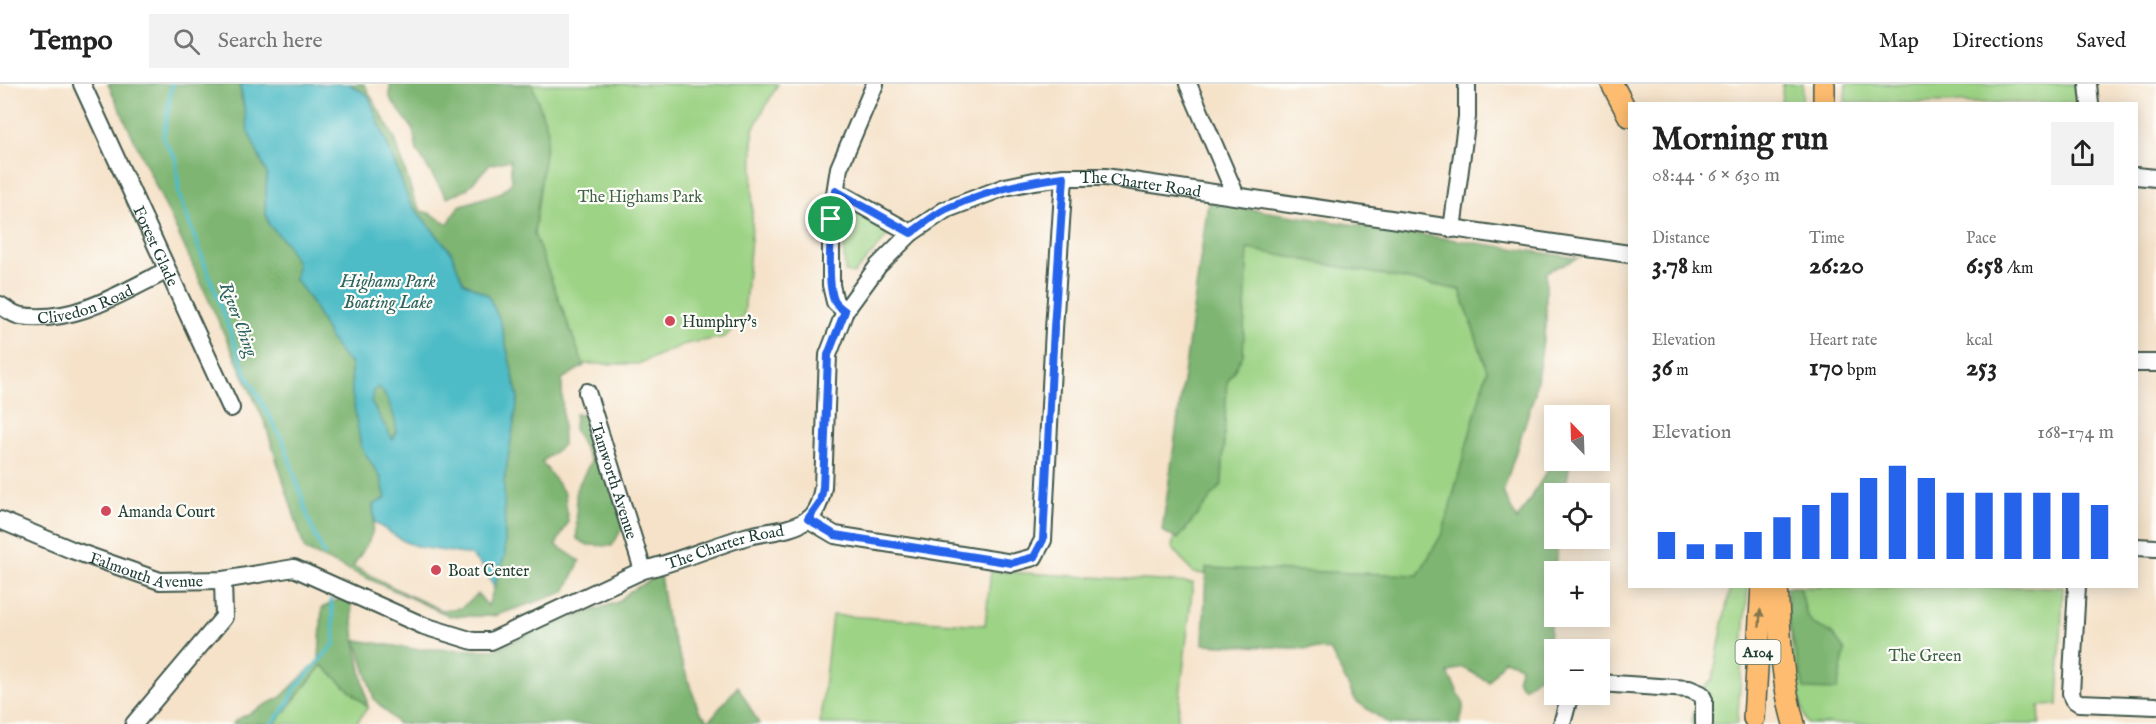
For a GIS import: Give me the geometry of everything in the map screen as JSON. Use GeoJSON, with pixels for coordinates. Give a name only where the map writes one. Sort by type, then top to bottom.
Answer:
{"type":"FeatureCollection","features":[{"type":"Feature","properties":{"kind":"main road"},"geometry":{"type":"LineString","coordinates":[[1612,84],[1628,115]]}},
{"type":"Feature","properties":{"kind":"main road"},"geometry":{"type":"LineString","coordinates":[[1824,84],[1824,102]]}},
{"type":"Feature","properties":{"kind":"main road","name":"A104"},"geometry":{"type":"LineString","coordinates":[[1754,721],[1762,588]]}},
{"type":"Feature","properties":{"kind":"main road","name":"A104"},"geometry":{"type":"LineString","coordinates":[[1777,588],[1778,632],[1792,717]]}},
{"type":"Feature","properties":{"kind":"main road","name":"A104"},"geometry":{"type":"LineString","coordinates":[[1754,721],[1759,706],[1771,700],[1783,702],[1792,717]]}},
{"type":"Feature","properties":{"kind":"street","name":"Forest Glade"},"geometry":{"type":"LineString","coordinates":[[82,84],[166,271],[231,408]]}},
{"type":"Feature","properties":{"kind":"street"},"geometry":{"type":"LineString","coordinates":[[845,311],[835,302],[831,285],[831,219],[839,168],[875,84]]}},
{"type":"Feature","properties":{"kind":"street"},"geometry":{"type":"LineString","coordinates":[[1188,84],[1236,196]]}},
{"type":"Feature","properties":{"kind":"street"},"geometry":{"type":"LineString","coordinates":[[2088,84],[2090,102]]}},
{"type":"Feature","properties":{"kind":"street"},"geometry":{"type":"LineString","coordinates":[[1452,229],[1467,117],[1467,85]]}},
{"type":"Feature","properties":{"kind":"street"},"geometry":{"type":"LineString","coordinates":[[2138,176],[2156,178]]}},
{"type":"Feature","properties":{"kind":"street"},"geometry":{"type":"LineString","coordinates":[[808,519],[835,535],[1012,563],[1034,557],[1043,540],[1064,177]]}},
{"type":"Feature","properties":{"kind":"street","name":"The Charter Road"},"geometry":{"type":"LineString","coordinates":[[299,570],[424,626],[473,641],[491,641],[643,570],[666,565],[746,537],[789,528],[808,519],[820,502],[823,488],[828,355],[845,311],[878,266],[911,233],[945,210],[1005,187],[1034,180],[1105,177],[1628,254]]}},
{"type":"Feature","properties":{"kind":"street"},"geometry":{"type":"LineString","coordinates":[[836,191],[911,233]]}},
{"type":"Feature","properties":{"kind":"street","name":"Clivedon Road"},"geometry":{"type":"LineString","coordinates":[[0,306],[18,316],[50,316],[83,311],[166,271]]}},
{"type":"Feature","properties":{"kind":"street"},"geometry":{"type":"LineString","coordinates":[[2138,363],[2156,363]]}},
{"type":"Feature","properties":{"kind":"street","name":"Tamworth Avenue"},"geometry":{"type":"LineString","coordinates":[[587,392],[643,570]]}},
{"type":"Feature","properties":{"kind":"street","name":"Falmouth Avenue"},"geometry":{"type":"LineString","coordinates":[[0,520],[72,550],[160,581],[223,580],[294,568],[299,570]]}},
{"type":"Feature","properties":{"kind":"street"},"geometry":{"type":"LineString","coordinates":[[2138,547],[2156,548]]}},
{"type":"Feature","properties":{"kind":"street"},"geometry":{"type":"LineString","coordinates":[[134,724],[224,617],[223,580]]}},
{"type":"Feature","properties":{"kind":"street"},"geometry":{"type":"LineString","coordinates":[[2077,588],[2071,693],[2073,699],[2079,703],[2156,706]]}},
{"type":"Feature","properties":{"kind":"street"},"geometry":{"type":"LineString","coordinates":[[1610,684],[1689,689],[1701,694],[1704,700],[1704,724]]}},
{"type":"Feature","properties":{"kind":"street"},"geometry":{"type":"LineString","coordinates":[[1562,724],[1567,705]]}},
{"type":"Feature","properties":{"kind":"green space"},"geometry":{"type":"Polygon","coordinates":[[[108,84],[240,84],[241,97],[258,154],[267,174],[265,209],[269,225],[286,243],[297,264],[295,280],[310,300],[328,335],[351,364],[352,394],[371,462],[381,478],[386,498],[373,505],[372,532],[353,566],[442,610],[461,608],[478,594],[488,606],[505,555],[504,482],[518,398],[501,323],[488,295],[463,282],[451,252],[410,203],[368,95],[349,84],[364,84],[395,139],[415,202],[421,211],[448,224],[459,206],[502,192],[512,182],[510,160],[489,165],[467,189],[447,198],[417,151],[413,129],[390,98],[390,84],[532,84],[548,130],[534,234],[584,366],[562,379],[563,445],[542,462],[565,494],[568,522],[556,545],[580,561],[565,592],[494,616],[450,616],[305,550],[265,423],[108,84]]]}},
{"type":"Feature","properties":{"kind":"green space","name":"The Highams Park"},"geometry":{"type":"Polygon","coordinates":[[[502,84],[778,84],[753,129],[752,227],[744,316],[725,337],[685,344],[638,364],[582,364],[534,246],[502,84]]]}},
{"type":"Feature","properties":{"kind":"green space"},"geometry":{"type":"Polygon","coordinates":[[[1783,84],[1803,84],[1802,102],[1781,102],[1783,84]]]}},
{"type":"Feature","properties":{"kind":"green space"},"geometry":{"type":"Polygon","coordinates":[[[1846,84],[2078,84],[2080,102],[1845,102],[1846,84]]]}},
{"type":"Feature","properties":{"kind":"green space"},"geometry":{"type":"Polygon","coordinates":[[[1208,203],[1578,258],[1546,272],[1546,321],[1535,393],[1503,492],[1517,520],[1547,471],[1568,471],[1567,483],[1544,483],[1544,549],[1557,549],[1556,561],[1544,561],[1544,627],[1550,627],[1549,639],[1544,639],[1544,675],[1540,675],[1524,688],[1517,680],[1521,666],[1504,660],[1489,682],[1462,667],[1448,673],[1464,704],[1460,724],[1389,724],[1356,701],[1330,650],[1203,644],[1206,568],[1418,575],[1443,532],[1487,370],[1460,290],[1248,249],[1243,355],[1227,383],[1222,484],[1178,539],[1162,531],[1208,203]]]}},
{"type":"Feature","properties":{"kind":"green space"},"geometry":{"type":"Polygon","coordinates":[[[846,206],[890,228],[890,233],[854,274],[845,272],[842,210],[846,206]]]}},
{"type":"Feature","properties":{"kind":"green space"},"geometry":{"type":"Polygon","coordinates":[[[1235,245],[1499,282],[1475,485],[1422,588],[1193,573],[1172,547],[1235,245]]]}},
{"type":"Feature","properties":{"kind":"green space"},"geometry":{"type":"Polygon","coordinates":[[[380,387],[395,420],[396,428],[392,440],[371,402],[374,390],[380,387]]]}},
{"type":"Feature","properties":{"kind":"green space"},"geometry":{"type":"Polygon","coordinates":[[[575,414],[588,416],[624,525],[612,546],[588,545],[577,539],[576,490],[591,461],[574,429],[575,414]]]}},
{"type":"Feature","properties":{"kind":"green space"},"geometry":{"type":"Polygon","coordinates":[[[991,571],[1193,583],[1177,724],[820,724],[832,615],[985,625],[991,571]]]}},
{"type":"Feature","properties":{"kind":"green space"},"geometry":{"type":"Polygon","coordinates":[[[660,575],[667,620],[699,711],[709,721],[738,686],[759,724],[398,724],[374,699],[356,640],[414,649],[494,650],[536,630],[618,602],[630,591],[660,575]]]}},
{"type":"Feature","properties":{"kind":"green space"},"geometry":{"type":"Polygon","coordinates":[[[1730,588],[1748,588],[1737,724],[1691,724],[1698,699],[1713,678],[1730,588]]]}},
{"type":"Feature","properties":{"kind":"green space"},"geometry":{"type":"Polygon","coordinates":[[[1786,588],[1800,588],[1806,613],[1813,624],[1832,633],[1845,651],[1837,690],[1804,689],[1789,623],[1786,588]]]}},
{"type":"Feature","properties":{"kind":"green space","name":"The Green"},"geometry":{"type":"Polygon","coordinates":[[[1788,588],[2063,588],[2058,705],[2039,706],[2040,724],[1807,724],[1798,691],[1791,639],[1788,588]]]}},
{"type":"Feature","properties":{"kind":"green space"},"geometry":{"type":"Polygon","coordinates":[[[350,594],[355,640],[368,707],[322,665],[274,724],[233,724],[236,720],[281,697],[319,660],[322,608],[350,594]]]}},
{"type":"Feature","properties":{"kind":"green space"},"geometry":{"type":"Polygon","coordinates":[[[322,665],[368,707],[356,724],[275,724],[322,665]]]}},
{"type":"Feature","properties":{"kind":"water","name":"Highams Park Boating Lake"},"geometry":{"type":"Polygon","coordinates":[[[240,84],[349,84],[368,95],[410,203],[451,252],[463,282],[488,295],[501,323],[518,398],[504,482],[505,555],[494,587],[481,565],[470,555],[419,547],[405,542],[375,523],[373,505],[386,498],[381,478],[361,447],[352,394],[351,364],[328,335],[310,300],[295,280],[297,264],[286,243],[269,225],[265,209],[267,174],[248,131],[240,84]],[[379,387],[374,390],[371,402],[393,440],[395,420],[379,387]]]}},
{"type":"Feature","properties":{"kind":"waterway","name":"River Ching"},"geometry":{"type":"LineString","coordinates":[[172,84],[163,139],[176,159],[179,195],[246,374],[284,443],[311,526],[324,555]]}},
{"type":"Feature","properties":{"kind":"waterway","name":"River Ching"},"geometry":{"type":"LineString","coordinates":[[272,724],[287,705],[296,687],[335,643],[331,600]]}},
{"type":"Feature","properties":{"kind":"place","name":"Humphry's"},"geometry":{"type":"Point","coordinates":[670,321]}},
{"type":"Feature","properties":{"kind":"place","name":"Amanda Court"},"geometry":{"type":"Point","coordinates":[106,511]}},
{"type":"Feature","properties":{"kind":"place","name":"Boat Center"},"geometry":{"type":"Point","coordinates":[436,570]}},
{"type":"Feature","properties":{"kind":"route"},"geometry":{"type":"LineString","coordinates":[[1064,177],[1043,540],[1034,557],[1012,563],[835,535],[808,519],[820,502],[823,488],[828,355],[845,311],[835,302],[831,285],[831,219],[836,191],[911,233],[945,210],[1005,187],[1034,180],[1064,177]]}}]}
